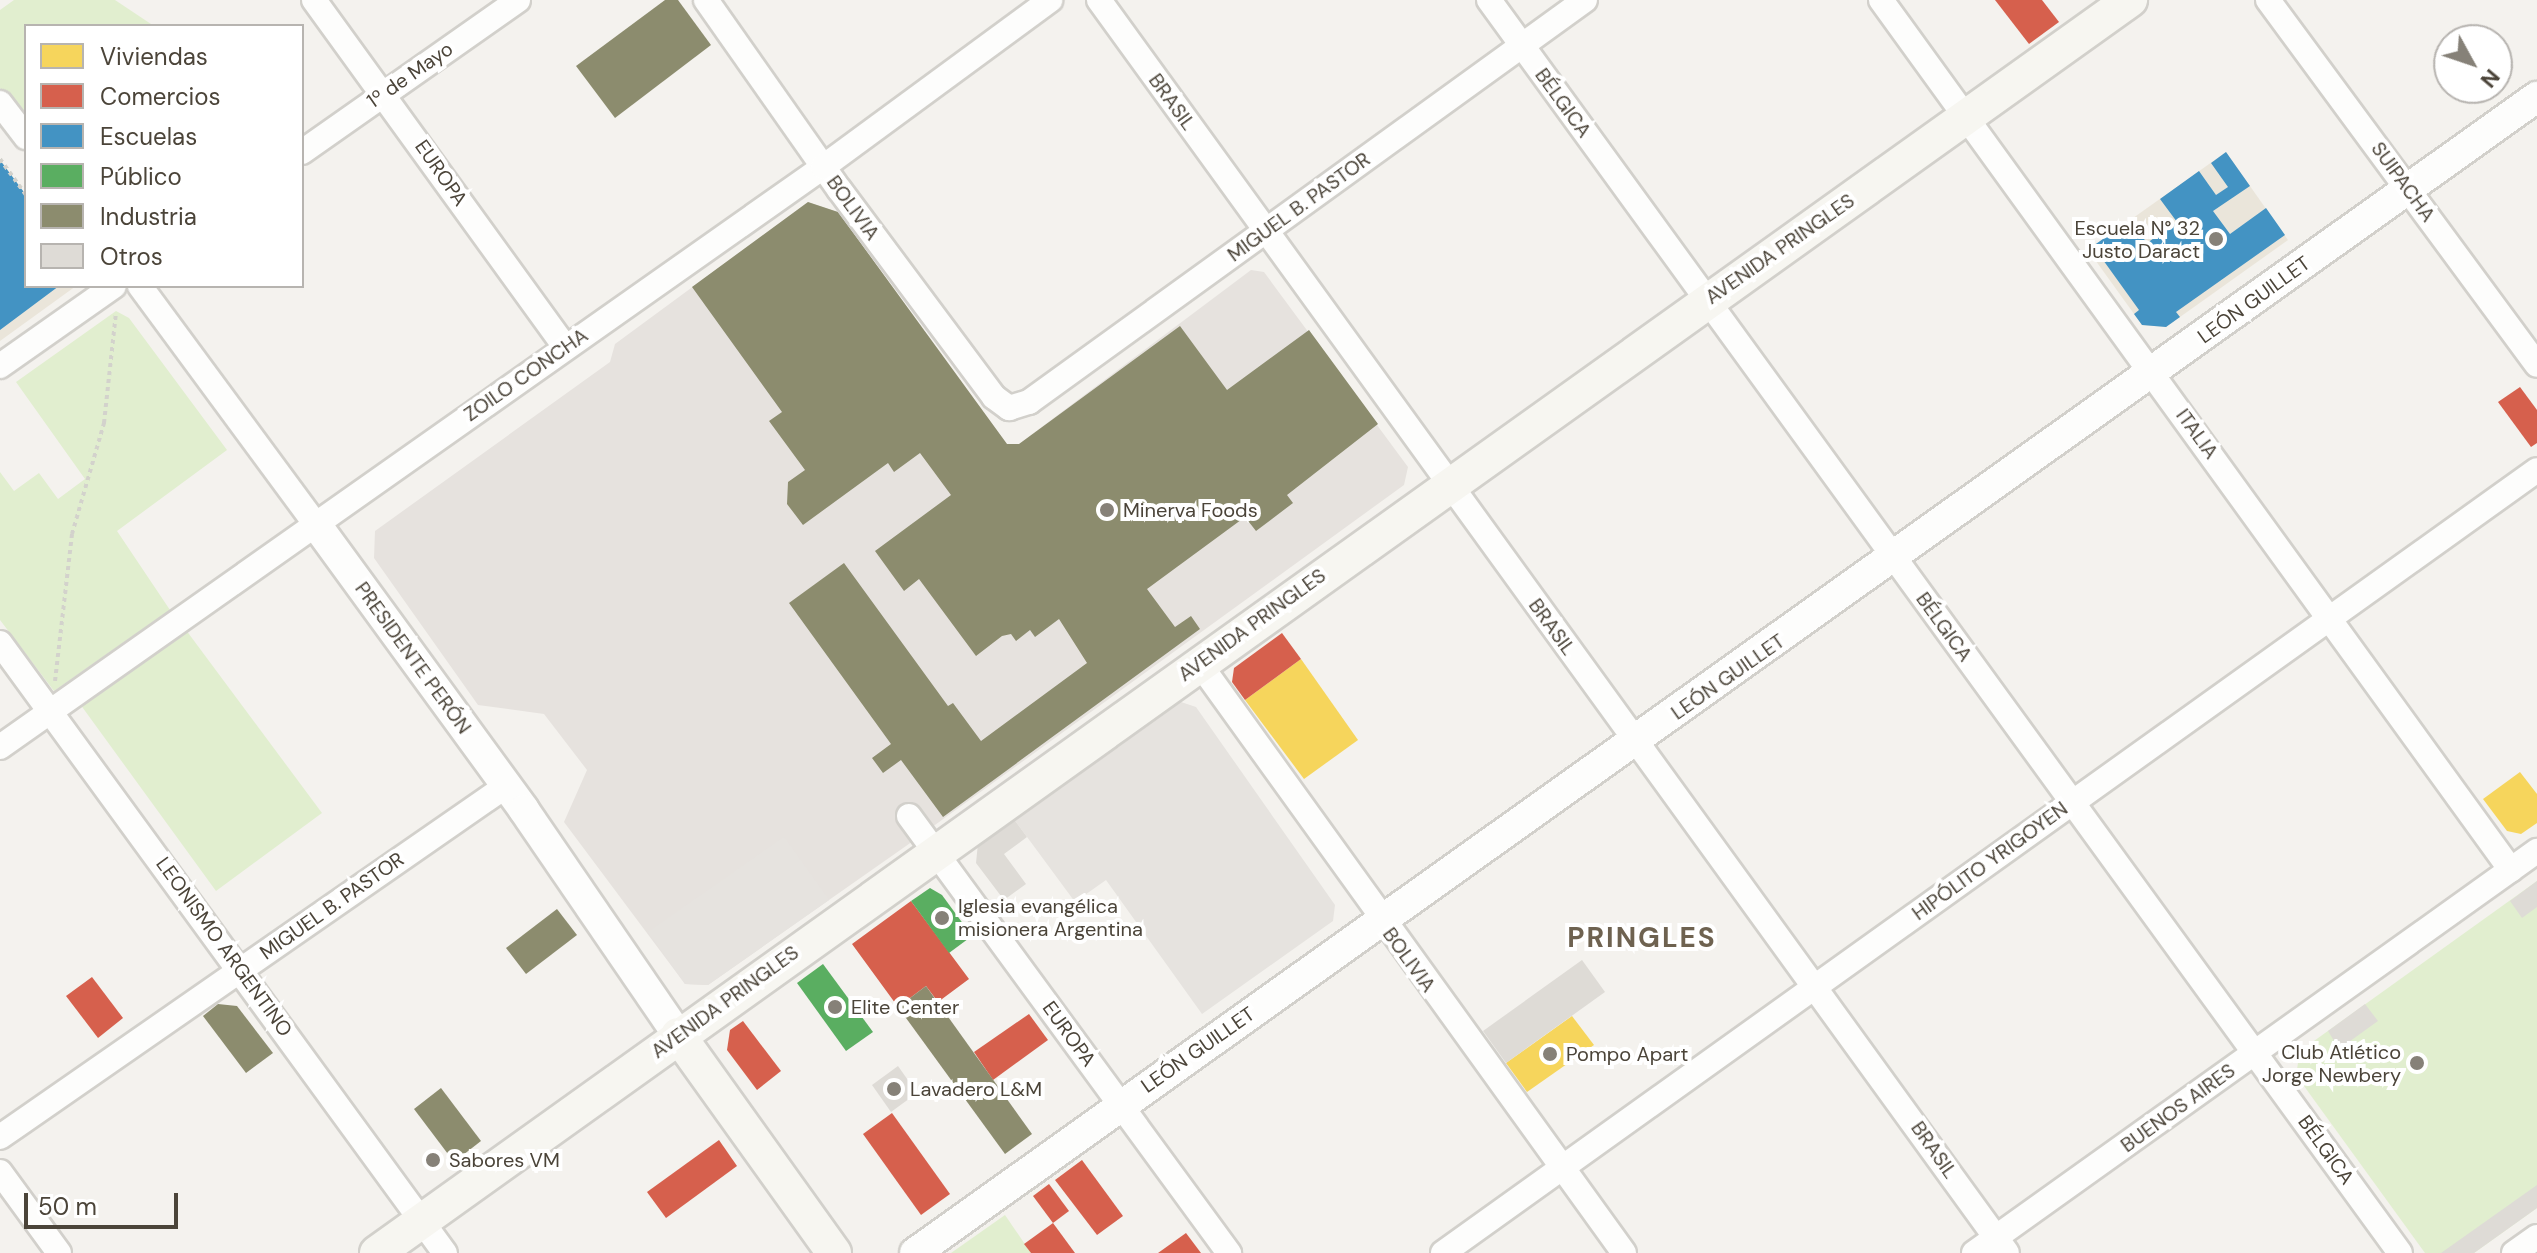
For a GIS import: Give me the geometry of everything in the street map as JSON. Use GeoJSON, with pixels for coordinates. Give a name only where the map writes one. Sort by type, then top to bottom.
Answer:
{"type":"FeatureCollection","features":[{"type":"Feature","properties":{"kind":"main road","name":"AVENIDA PRINGLES"},"geometry":{"type":"LineString","coordinates":[[377,1253],[935,851],[2130,0]]}},
{"type":"Feature","properties":{"kind":"main road"},"geometry":{"type":"LineString","coordinates":[[678,1035],[834,1253]]}},
{"type":"Feature","properties":{"kind":"street","name":"EUROPA"},"geometry":{"type":"LineString","coordinates":[[314,0],[565,347]]}},
{"type":"Feature","properties":{"kind":"street","name":"1º de Mayo"},"geometry":{"type":"LineString","coordinates":[[304,151],[518,0]]}},
{"type":"Feature","properties":{"kind":"street","name":"BOLIVIA"},"geometry":{"type":"LineString","coordinates":[[706,0],[823,167],[994,397],[1009,408]]}},
{"type":"Feature","properties":{"kind":"street","name":"ZOILO CONCHA"},"geometry":{"type":"LineString","coordinates":[[0,747],[823,167],[1050,0]]}},
{"type":"Feature","properties":{"kind":"street","name":"BRASIL"},"geometry":{"type":"LineString","coordinates":[[1099,0],[1447,486],[1817,985],[2002,1245]]}},
{"type":"Feature","properties":{"kind":"street","name":"BÉLGICA"},"geometry":{"type":"LineString","coordinates":[[1489,0],[1705,302],[2400,1253]]}},
{"type":"Feature","properties":{"kind":"street","name":"MIGUEL B. PASTOR"},"geometry":{"type":"LineString","coordinates":[[1009,408],[1029,402],[1585,0]]}},
{"type":"Feature","properties":{"kind":"street","name":"ITALIA"},"geometry":{"type":"LineString","coordinates":[[1881,0],[2511,870]]}},
{"type":"Feature","properties":{"kind":"street","name":"SUIPACHA"},"geometry":{"type":"LineString","coordinates":[[2268,0],[2537,365]]}},
{"type":"Feature","properties":{"kind":"street","name":"LEÓN GUILLET"},"geometry":{"type":"LineString","coordinates":[[915,1253],[1380,920],[1894,560],[2537,97]]}},
{"type":"Feature","properties":{"kind":"street"},"geometry":{"type":"LineString","coordinates":[[0,103],[24,134]]}},
{"type":"Feature","properties":{"kind":"street"},"geometry":{"type":"LineString","coordinates":[[0,366],[111,288]]}},
{"type":"Feature","properties":{"kind":"street","name":"PRESIDENTE PERÓN"},"geometry":{"type":"LineString","coordinates":[[141,288],[506,786],[678,1035]]}},
{"type":"Feature","properties":{"kind":"street","name":"HIPÓLITO YRIGOYEN"},"geometry":{"type":"LineString","coordinates":[[1443,1253],[2537,470]]}},
{"type":"Feature","properties":{"kind":"street","name":"LEONISMO ARGENTINO"},"geometry":{"type":"LineString","coordinates":[[0,643],[241,969],[445,1253]]}},
{"type":"Feature","properties":{"kind":"street","name":"BOLIVIA"},"geometry":{"type":"LineString","coordinates":[[1199,663],[1380,920],[1624,1253]]}},
{"type":"Feature","properties":{"kind":"street","name":"MIGUEL B. PASTOR"},"geometry":{"type":"LineString","coordinates":[[0,1137],[506,786]]}},
{"type":"Feature","properties":{"kind":"street","name":"EUROPA"},"geometry":{"type":"LineString","coordinates":[[909,816],[1229,1253]]}},
{"type":"Feature","properties":{"kind":"street","name":"BUENOS AIRES"},"geometry":{"type":"LineString","coordinates":[[1974,1253],[2002,1245],[2256,1052],[2537,851]]}},
{"type":"Feature","properties":{"kind":"street"},"geometry":{"type":"LineString","coordinates":[[0,1172],[59,1253]]}},
{"type":"Feature","properties":{"kind":"street"},"geometry":{"type":"LineString","coordinates":[[2514,1253],[2537,1237]]}},
{"type":"Feature","properties":{"kind":"path"},"geometry":{"type":"LineString","coordinates":[[0,159],[24,192]]}},
{"type":"Feature","properties":{"kind":"path"},"geometry":{"type":"LineString","coordinates":[[50,711],[72,534],[104,423],[112,373],[114,288]]}},
{"type":"Feature","properties":{"kind":"shaded area","name":"Escuela N° 32 Justo Daract"},"geometry":{"type":"Polygon","coordinates":[[[2226,152],[2288,240],[2166,327],[2142,325],[2088,250],[2226,152]]]}},
{"type":"Feature","properties":{"kind":"shaded area"},"geometry":{"type":"Polygon","coordinates":[[[0,159],[24,192],[24,288],[73,288],[0,341],[0,159]]]}},
{"type":"Feature","properties":{"kind":"shaded area"},"geometry":{"type":"Polygon","coordinates":[[[808,202],[838,212],[1007,444],[1019,444],[1251,270],[1264,272],[1408,467],[1404,485],[906,846],[708,985],[685,984],[564,822],[587,770],[544,714],[478,705],[374,558],[375,531],[610,362],[615,344],[808,202]]]}},
{"type":"Feature","properties":{"kind":"shaded area"},"geometry":{"type":"Polygon","coordinates":[[[1178,701],[1196,707],[1335,905],[1333,921],[1202,1014],[1106,880],[1075,902],[1013,818],[1178,701]]]}},
{"type":"Feature","properties":{"kind":"shaded area"},"geometry":{"type":"Polygon","coordinates":[[[784,837],[829,900],[708,985],[685,984],[648,932],[784,837]]]}},
{"type":"Feature","properties":{"kind":"green space"},"geometry":{"type":"Polygon","coordinates":[[[14,0],[115,0],[151,24],[24,24],[24,112],[0,88],[0,10],[14,0]]]}},
{"type":"Feature","properties":{"kind":"green space"},"geometry":{"type":"Polygon","coordinates":[[[116,311],[129,318],[227,450],[117,531],[170,610],[54,691],[0,620],[0,472],[14,491],[39,473],[58,499],[85,479],[16,382],[116,311]]]}},
{"type":"Feature","properties":{"kind":"green space"},"geometry":{"type":"Polygon","coordinates":[[[186,630],[322,813],[216,891],[80,704],[186,630]]]}},
{"type":"Feature","properties":{"kind":"green space","name":"Club Atlético Jorge Newbery"},"geometry":{"type":"Polygon","coordinates":[[[2537,881],[2537,1208],[2474,1253],[2425,1253],[2296,1075],[2300,1051],[2537,881]]]}},
{"type":"Feature","properties":{"kind":"green space"},"geometry":{"type":"Polygon","coordinates":[[[1005,1215],[1031,1253],[951,1253],[1005,1215]]]}},
{"type":"Feature","properties":{"kind":"building: Viviendas"},"geometry":{"type":"Polygon","coordinates":[[[1301,659],[1358,740],[1304,779],[1245,700],[1301,659]]]}},
{"type":"Feature","properties":{"kind":"building: Viviendas"},"geometry":{"type":"Polygon","coordinates":[[[2520,772],[2537,794],[2537,823],[2521,834],[2507,831],[2483,799],[2520,772]]]}},
{"type":"Feature","properties":{"kind":"building: Viviendas","name":"Pompo Apart"},"geometry":{"type":"Polygon","coordinates":[[[1572,1016],[1594,1045],[1527,1092],[1506,1063],[1572,1016]]]}},
{"type":"Feature","properties":{"kind":"building: Comercios"},"geometry":{"type":"Polygon","coordinates":[[[1995,0],[2042,0],[2059,22],[2029,44],[1995,0]]]}},
{"type":"Feature","properties":{"kind":"building: Comercios"},"geometry":{"type":"Polygon","coordinates":[[[2520,387],[2537,410],[2537,443],[2531,447],[2498,402],[2520,387]]]}},
{"type":"Feature","properties":{"kind":"building: Comercios"},"geometry":{"type":"Polygon","coordinates":[[[1282,633],[1301,659],[1245,700],[1232,682],[1234,668],[1282,633]]]}},
{"type":"Feature","properties":{"kind":"building: Comercios"},"geometry":{"type":"Polygon","coordinates":[[[911,901],[969,979],[938,1002],[926,986],[898,1007],[852,944],[911,901]]]}},
{"type":"Feature","properties":{"kind":"building: Comercios"},"geometry":{"type":"Polygon","coordinates":[[[92,977],[123,1018],[98,1038],[66,996],[92,977]]]}},
{"type":"Feature","properties":{"kind":"building: Comercios"},"geometry":{"type":"Polygon","coordinates":[[[1029,1014],[1048,1040],[993,1080],[974,1052],[1029,1014]]]}},
{"type":"Feature","properties":{"kind":"building: Comercios"},"geometry":{"type":"Polygon","coordinates":[[[743,1021],[781,1071],[757,1090],[727,1050],[730,1030],[743,1021]]]}},
{"type":"Feature","properties":{"kind":"building: Comercios"},"geometry":{"type":"Polygon","coordinates":[[[892,1113],[950,1194],[921,1215],[863,1134],[892,1113]]]}},
{"type":"Feature","properties":{"kind":"building: Comercios"},"geometry":{"type":"Polygon","coordinates":[[[719,1140],[737,1166],[666,1218],[647,1192],[719,1140]]]}},
{"type":"Feature","properties":{"kind":"building: Comercios"},"geometry":{"type":"Polygon","coordinates":[[[1082,1160],[1123,1216],[1097,1235],[1055,1180],[1082,1160]]]}},
{"type":"Feature","properties":{"kind":"building: Comercios"},"geometry":{"type":"Polygon","coordinates":[[[1049,1184],[1069,1211],[1053,1223],[1033,1196],[1049,1184]]]}},
{"type":"Feature","properties":{"kind":"building: Comercios"},"geometry":{"type":"Polygon","coordinates":[[[1053,1223],[1075,1253],[1031,1253],[1024,1244],[1053,1223]]]}},
{"type":"Feature","properties":{"kind":"building: Comercios"},"geometry":{"type":"Polygon","coordinates":[[[1186,1233],[1201,1253],[1158,1253],[1186,1233]]]}},
{"type":"Feature","properties":{"kind":"building: Escuelas","name":"Escuela N° 32 Justo Daract"},"geometry":{"type":"Polygon","coordinates":[[[2226,152],[2250,186],[2213,211],[2230,234],[2266,208],[2285,235],[2176,312],[2180,317],[2166,327],[2142,325],[2134,314],[2139,310],[2093,246],[2130,220],[2147,243],[2177,222],[2160,199],[2199,171],[2216,195],[2228,187],[2211,163],[2226,152]]]}},
{"type":"Feature","properties":{"kind":"building: Escuelas"},"geometry":{"type":"Polygon","coordinates":[[[0,160],[24,192],[24,288],[56,288],[0,330],[0,160]]]}},
{"type":"Feature","properties":{"kind":"building: Público","name":"Iglesia evangélica misionera Argentina"},"geometry":{"type":"Polygon","coordinates":[[[930,888],[942,895],[972,936],[949,953],[911,901],[930,888]]]}},
{"type":"Feature","properties":{"kind":"building: Público","name":"Elite Center"},"geometry":{"type":"Polygon","coordinates":[[[823,964],[873,1032],[846,1051],[797,983],[823,964]]]}},
{"type":"Feature","properties":{"kind":"building: Industria"},"geometry":{"type":"Polygon","coordinates":[[[665,0],[678,0],[711,45],[615,118],[576,66],[665,0]]]}},
{"type":"Feature","properties":{"kind":"building: Industria","name":"Minerva Foods"},"geometry":{"type":"Polygon","coordinates":[[[808,202],[838,212],[1007,444],[1019,444],[1180,326],[1227,390],[1309,330],[1378,424],[1287,495],[1293,503],[1256,531],[1245,517],[1147,589],[1175,627],[1191,616],[1200,629],[943,817],[901,760],[883,773],[872,758],[891,744],[789,603],[844,563],[948,706],[953,703],[981,741],[1087,663],[1059,619],[1035,637],[1030,630],[1016,641],[1011,634],[1002,636],[976,656],[919,579],[904,591],[875,551],[951,495],[920,453],[894,472],[888,463],[803,525],[787,504],[788,482],[805,470],[769,421],[782,412],[692,287],[808,202]]]}},
{"type":"Feature","properties":{"kind":"building: Industria"},"geometry":{"type":"Polygon","coordinates":[[[557,909],[577,935],[526,974],[506,948],[557,909]]]}},
{"type":"Feature","properties":{"kind":"building: Industria"},"geometry":{"type":"Polygon","coordinates":[[[926,986],[1032,1134],[1005,1154],[898,1007],[926,986]]]}},
{"type":"Feature","properties":{"kind":"building: Industria"},"geometry":{"type":"Polygon","coordinates":[[[218,1004],[237,1006],[273,1053],[246,1073],[203,1016],[218,1004]]]}},
{"type":"Feature","properties":{"kind":"building: Industria"},"geometry":{"type":"Polygon","coordinates":[[[441,1088],[481,1141],[454,1162],[414,1109],[441,1088]]]}},
{"type":"Feature","properties":{"kind":"building: Otros"},"geometry":{"type":"Polygon","coordinates":[[[1013,818],[1027,837],[1004,854],[1026,884],[1004,900],[976,863],[978,843],[1013,818]]]}},
{"type":"Feature","properties":{"kind":"building: Otros"},"geometry":{"type":"Polygon","coordinates":[[[2537,881],[2537,907],[2522,918],[2510,901],[2537,881]]]}},
{"type":"Feature","properties":{"kind":"building: Otros"},"geometry":{"type":"Polygon","coordinates":[[[1582,960],[1605,992],[1506,1063],[1483,1031],[1582,960]]]}},
{"type":"Feature","properties":{"kind":"building: Otros"},"geometry":{"type":"Polygon","coordinates":[[[2365,1004],[2378,1021],[2339,1049],[2328,1031],[2365,1004]]]}},
{"type":"Feature","properties":{"kind":"building: Otros","name":"Lavadero L&M"},"geometry":{"type":"Polygon","coordinates":[[[898,1066],[917,1093],[891,1112],[872,1085],[898,1066]]]}},
{"type":"Feature","properties":{"kind":"building: Otros"},"geometry":{"type":"Polygon","coordinates":[[[2537,1185],[2537,1208],[2474,1253],[2441,1253],[2537,1185]]]}},
{"type":"Feature","properties":{"kind":"place","name":"Escuela N° 32 Justo Daract"},"geometry":{"type":"Point","coordinates":[2216,239]}},
{"type":"Feature","properties":{"kind":"place","name":"Minerva Foods"},"geometry":{"type":"Point","coordinates":[1107,510]}},
{"type":"Feature","properties":{"kind":"place","name":"Iglesia evangélica misionera Argentina"},"geometry":{"type":"Point","coordinates":[942,918]}},
{"type":"Feature","properties":{"kind":"place","name":"Elite Center"},"geometry":{"type":"Point","coordinates":[835,1007]}},
{"type":"Feature","properties":{"kind":"place","name":"Pompo Apart"},"geometry":{"type":"Point","coordinates":[1550,1054]}},
{"type":"Feature","properties":{"kind":"place","name":"Club Atlético Jorge Newbery"},"geometry":{"type":"Point","coordinates":[2417,1063]}},
{"type":"Feature","properties":{"kind":"place","name":"Lavadero L&M"},"geometry":{"type":"Point","coordinates":[894,1089]}},
{"type":"Feature","properties":{"kind":"place","name":"Sabores VM"},"geometry":{"type":"Point","coordinates":[433,1160]}},
{"type":"Feature","properties":{"kind":"district","name":"PRINGLES"},"geometry":{"type":"Point","coordinates":[1642,938]}}]}
